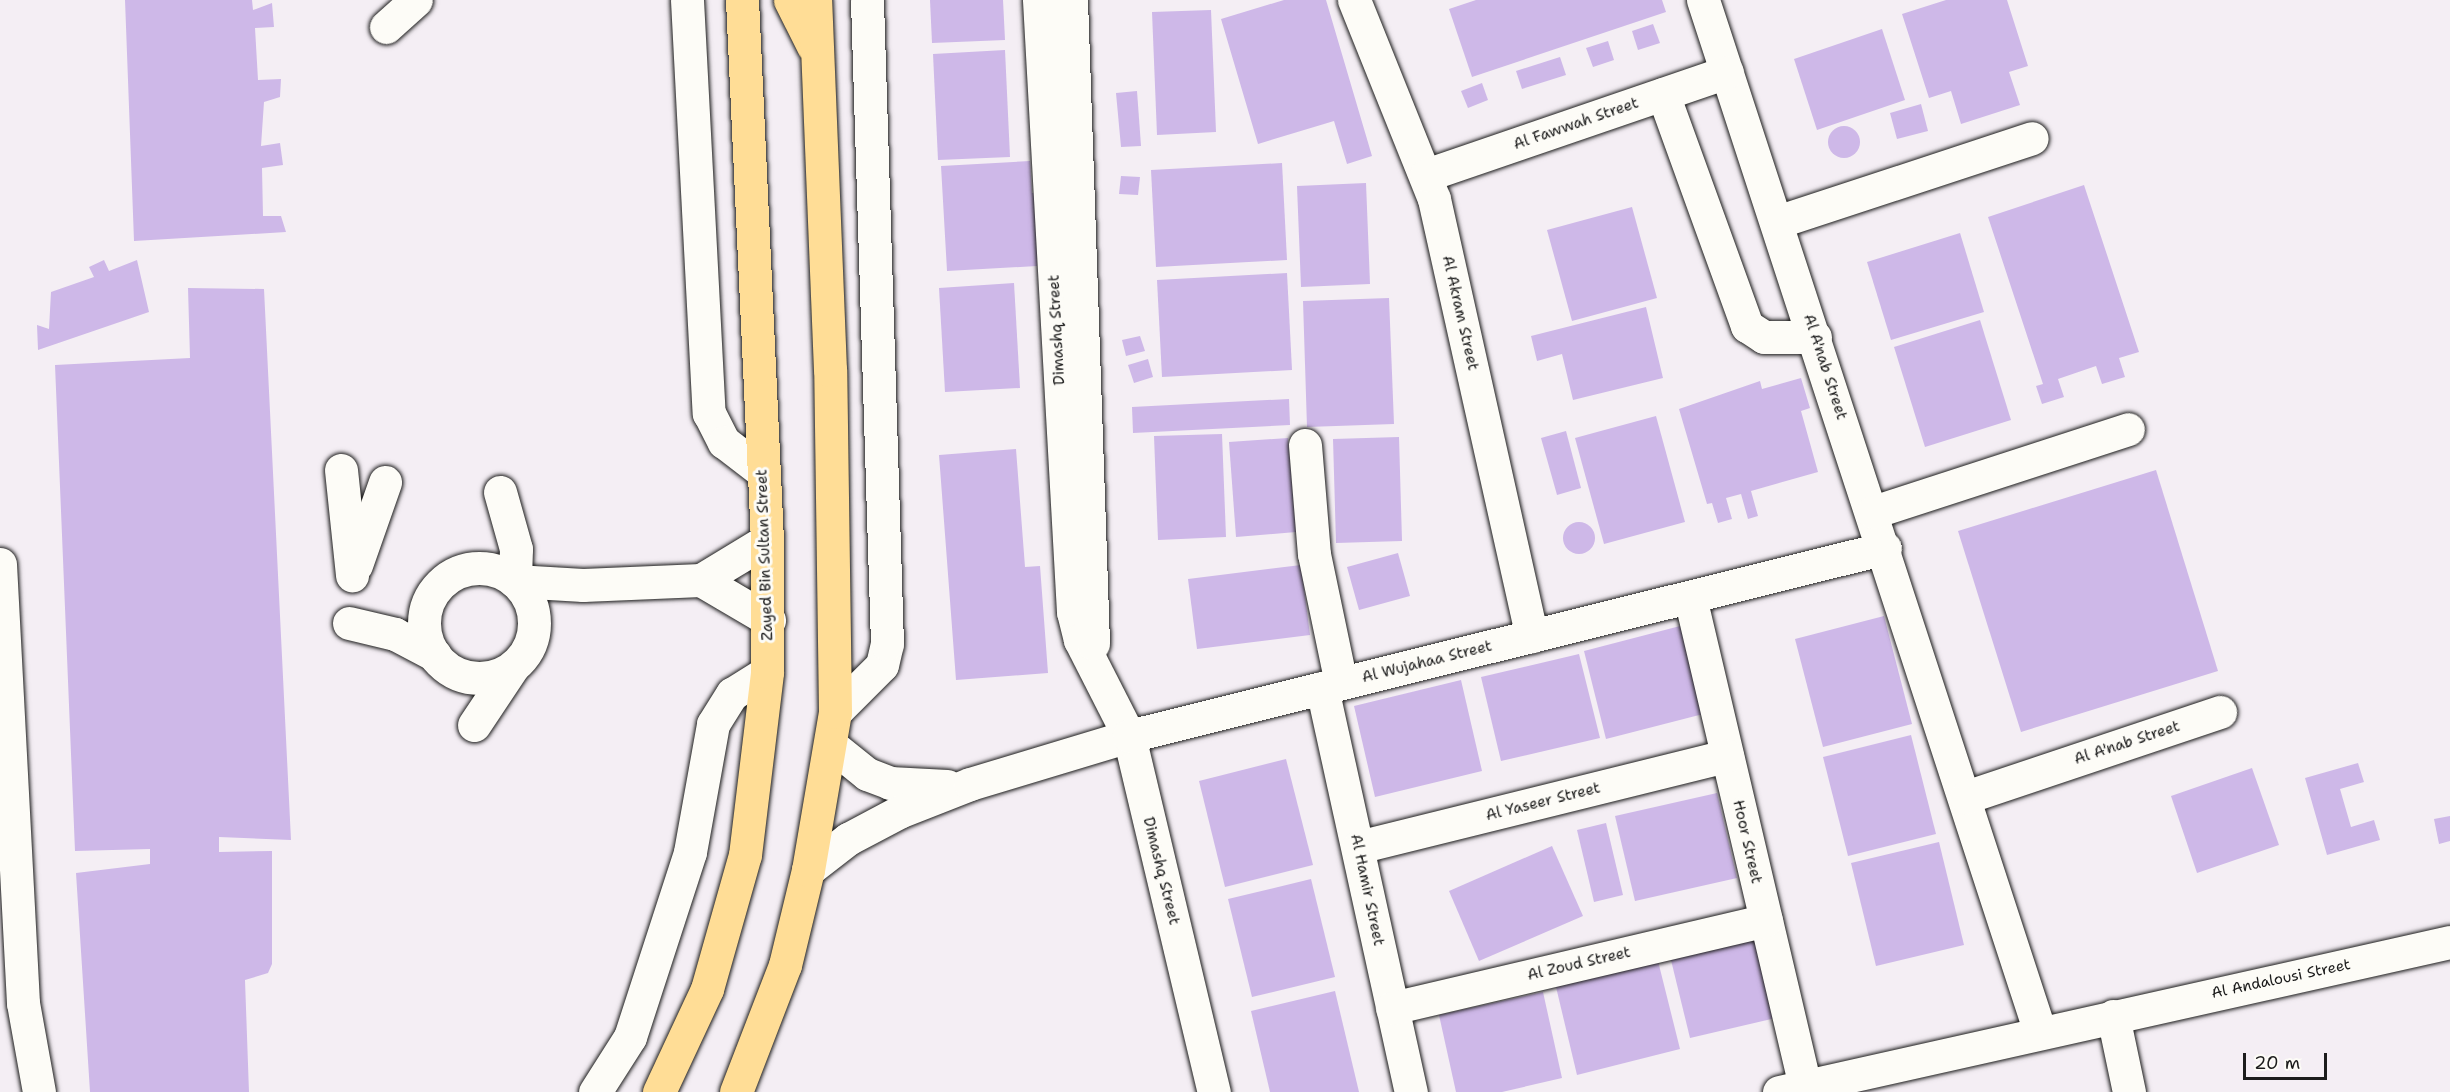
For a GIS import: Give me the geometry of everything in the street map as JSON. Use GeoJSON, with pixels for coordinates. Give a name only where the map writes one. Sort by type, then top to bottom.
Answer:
{"type":"FeatureCollection","features":[{"type":"Feature","properties":{"kind":"highway","name":"Zayed Bin Sultan Street"},"geometry":{"type":"LineString","coordinates":[[659,1092],[707,989],[745,855],[767,672],[769,620],[767,540],[742,0]]}},
{"type":"Feature","properties":{"kind":"highway"},"geometry":{"type":"LineString","coordinates":[[790,0],[818,56]]}},
{"type":"Feature","properties":{"kind":"highway"},"geometry":{"type":"LineString","coordinates":[[736,1092],[784,965],[808,870],[835,712],[837,629],[816,0]]}},
{"type":"Feature","properties":{"kind":"street"},"geometry":{"type":"LineString","coordinates":[[386,27],[416,0]]}},
{"type":"Feature","properties":{"kind":"street"},"geometry":{"type":"LineString","coordinates":[[687,0],[709,412],[724,442],[763,472]]}},
{"type":"Feature","properties":{"kind":"street"},"geometry":{"type":"LineString","coordinates":[[835,712],[882,665],[887,644],[867,0]]}},
{"type":"Feature","properties":{"kind":"street","name":"Dimashq Street"},"geometry":{"type":"LineString","coordinates":[[1039,0],[1073,612],[1090,657],[1129,736],[1214,1092]]}},
{"type":"Feature","properties":{"kind":"street","name":"Dimashq Street"},"geometry":{"type":"LineString","coordinates":[[1071,0],[1096,614],[1090,657]]}},
{"type":"Feature","properties":{"kind":"street","name":"Al Akram Street"},"geometry":{"type":"LineString","coordinates":[[1354,0],[1426,175],[1532,636]]}},
{"type":"Feature","properties":{"kind":"street","name":"Al A'nab Street"},"geometry":{"type":"LineString","coordinates":[[1703,0],[1885,548],[2040,1032]]}},
{"type":"Feature","properties":{"kind":"street","name":"Al Fawwah Street"},"geometry":{"type":"LineString","coordinates":[[1426,175],[1727,72]]}},
{"type":"Feature","properties":{"kind":"street"},"geometry":{"type":"LineString","coordinates":[[1663,94],[1747,326],[1764,337],[1815,336]]}},
{"type":"Feature","properties":{"kind":"street"},"geometry":{"type":"LineString","coordinates":[[1777,222],[2032,138]]}},
{"type":"Feature","properties":{"kind":"street"},"geometry":{"type":"LineString","coordinates":[[1873,512],[2128,429]]}},
{"type":"Feature","properties":{"kind":"street","name":"Al Hamir Street"},"geometry":{"type":"LineString","coordinates":[[1305,445],[1314,554],[1358,848],[1411,1092]]}},
{"type":"Feature","properties":{"kind":"street"},"geometry":{"type":"LineString","coordinates":[[341,470],[352,575],[385,482]]}},
{"type":"Feature","properties":{"kind":"street"},"geometry":{"type":"LineString","coordinates":[[500,492],[516,549],[515,581],[529,599],[534,621],[532,639],[482,705],[474,725],[446,664],[425,629],[428,602],[438,586],[482,561],[491,539],[500,492]]}},
{"type":"Feature","properties":{"kind":"street"},"geometry":{"type":"LineString","coordinates":[[469,568],[486,568],[515,581],[583,585],[701,580],[767,540]]}},
{"type":"Feature","properties":{"kind":"street","name":"Al Wujahaa Street"},"geometry":{"type":"LineString","coordinates":[[808,870],[871,826],[970,784],[1129,736],[1885,548]]}},
{"type":"Feature","properties":{"kind":"street"},"geometry":{"type":"LineString","coordinates":[[0,564],[23,1003],[39,1092]]}},
{"type":"Feature","properties":{"kind":"street"},"geometry":{"type":"LineString","coordinates":[[701,580],[769,620]]}},
{"type":"Feature","properties":{"kind":"street"},"geometry":{"type":"LineString","coordinates":[[534,621],[583,585]]}},
{"type":"Feature","properties":{"kind":"street","name":"Hoor Street"},"geometry":{"type":"LineString","coordinates":[[1690,597],[1766,920],[1792,1089]]}},
{"type":"Feature","properties":{"kind":"street"},"geometry":{"type":"LineString","coordinates":[[428,602],[389,611],[350,613],[394,634],[446,664],[485,678],[512,668]]}},
{"type":"Feature","properties":{"kind":"street"},"geometry":{"type":"LineString","coordinates":[[596,1092],[630,1036],[687,864],[713,724],[732,694],[767,672]]}},
{"type":"Feature","properties":{"kind":"street","name":"Al A'nab Street"},"geometry":{"type":"LineString","coordinates":[[1966,797],[2220,712]]}},
{"type":"Feature","properties":{"kind":"street","name":"Al Wujahaa Street"},"geometry":{"type":"LineString","coordinates":[[831,745],[867,774],[890,783],[970,784]]}},
{"type":"Feature","properties":{"kind":"street","name":"Al Yaseer Street"},"geometry":{"type":"LineString","coordinates":[[1358,848],[1727,756]]}},
{"type":"Feature","properties":{"kind":"street","name":"Al Zoud Street"},"geometry":{"type":"LineString","coordinates":[[1392,1008],[1766,920]]}},
{"type":"Feature","properties":{"kind":"street","name":"Al Andalousi Street"},"geometry":{"type":"LineString","coordinates":[[1792,1089],[2450,942]]}},
{"type":"Feature","properties":{"kind":"street"},"geometry":{"type":"LineString","coordinates":[[2113,1016],[2129,1092]]}},
{"type":"Feature","properties":{"kind":"building"},"geometry":{"type":"Polygon","coordinates":[[[125,0],[252,0],[253,10],[272,3],[274,27],[255,28],[258,80],[281,79],[280,97],[264,102],[261,146],[280,143],[283,165],[262,168],[263,216],[281,216],[286,232],[134,241],[125,0]]]}},
{"type":"Feature","properties":{"kind":"building"},"geometry":{"type":"Polygon","coordinates":[[[930,0],[1003,0],[1005,40],[932,43],[930,0]]]}},
{"type":"Feature","properties":{"kind":"building"},"geometry":{"type":"Polygon","coordinates":[[[1284,0],[1326,0],[1372,156],[1347,164],[1334,121],[1258,144],[1221,19],[1284,0]]]}},
{"type":"Feature","properties":{"kind":"building"},"geometry":{"type":"Polygon","coordinates":[[[1476,0],[1662,0],[1666,12],[1472,77],[1449,9],[1476,0]]]}},
{"type":"Feature","properties":{"kind":"building"},"geometry":{"type":"Polygon","coordinates":[[[1946,0],[2007,0],[2028,66],[2009,72],[2020,105],[1961,124],[1951,91],[1929,98],[1902,14],[1946,0]]]}},
{"type":"Feature","properties":{"kind":"building"},"geometry":{"type":"Polygon","coordinates":[[[1211,10],[1216,132],[1157,135],[1152,12],[1211,10]]]}},
{"type":"Feature","properties":{"kind":"building"},"geometry":{"type":"Polygon","coordinates":[[[1653,24],[1660,43],[1638,50],[1632,31],[1653,24]]]}},
{"type":"Feature","properties":{"kind":"building"},"geometry":{"type":"Polygon","coordinates":[[[1882,29],[1905,100],[1817,130],[1794,59],[1882,29]]]}},
{"type":"Feature","properties":{"kind":"building"},"geometry":{"type":"Polygon","coordinates":[[[1608,41],[1614,60],[1593,67],[1586,48],[1608,41]]]}},
{"type":"Feature","properties":{"kind":"building"},"geometry":{"type":"Polygon","coordinates":[[[1005,50],[1010,157],[938,160],[933,54],[1005,50]]]}},
{"type":"Feature","properties":{"kind":"building"},"geometry":{"type":"Polygon","coordinates":[[[1560,57],[1566,75],[1522,89],[1516,71],[1560,57]]]}},
{"type":"Feature","properties":{"kind":"building"},"geometry":{"type":"Polygon","coordinates":[[[1482,83],[1488,100],[1468,108],[1461,91],[1482,83]]]}},
{"type":"Feature","properties":{"kind":"building"},"geometry":{"type":"Polygon","coordinates":[[[1137,91],[1141,146],[1121,147],[1116,93],[1137,91]]]}},
{"type":"Feature","properties":{"kind":"building"},"geometry":{"type":"Polygon","coordinates":[[[1921,104],[1928,131],[1897,139],[1890,113],[1921,104]]]}},
{"type":"Feature","properties":{"kind":"building"},"geometry":{"type":"Polygon","coordinates":[[[1844,126],[1855,131],[1860,142],[1855,153],[1844,158],[1833,153],[1828,142],[1833,131],[1844,126]]]}},
{"type":"Feature","properties":{"kind":"building"},"geometry":{"type":"Polygon","coordinates":[[[1030,161],[1032,193],[1038,193],[1037,266],[947,271],[941,166],[1030,161]]]}},
{"type":"Feature","properties":{"kind":"building"},"geometry":{"type":"Polygon","coordinates":[[[1282,163],[1287,260],[1156,267],[1151,170],[1282,163]]]}},
{"type":"Feature","properties":{"kind":"building"},"geometry":{"type":"Polygon","coordinates":[[[1121,176],[1140,177],[1138,195],[1119,194],[1121,176]]]}},
{"type":"Feature","properties":{"kind":"building"},"geometry":{"type":"Polygon","coordinates":[[[1366,183],[1370,284],[1301,287],[1297,186],[1366,183]]]}},
{"type":"Feature","properties":{"kind":"building"},"geometry":{"type":"Polygon","coordinates":[[[2084,185],[2139,352],[2119,358],[2125,377],[2102,384],[2096,366],[2058,379],[2064,397],[2042,404],[2036,386],[2043,384],[1988,217],[2084,185]]]}},
{"type":"Feature","properties":{"kind":"building"},"geometry":{"type":"Polygon","coordinates":[[[1632,207],[1657,298],[1572,321],[1547,230],[1632,207]]]}},
{"type":"Feature","properties":{"kind":"building"},"geometry":{"type":"Polygon","coordinates":[[[1960,233],[1984,312],[1891,340],[1867,262],[1960,233]]]}},
{"type":"Feature","properties":{"kind":"building"},"geometry":{"type":"Polygon","coordinates":[[[104,260],[109,271],[137,260],[149,312],[38,350],[37,325],[49,329],[51,292],[94,277],[89,267],[104,260]]]}},
{"type":"Feature","properties":{"kind":"building"},"geometry":{"type":"Polygon","coordinates":[[[1287,273],[1292,370],[1162,377],[1157,280],[1287,273]]]}},
{"type":"Feature","properties":{"kind":"building"},"geometry":{"type":"Polygon","coordinates":[[[1014,283],[1020,388],[945,392],[939,288],[1014,283]]]}},
{"type":"Feature","properties":{"kind":"building"},"geometry":{"type":"Polygon","coordinates":[[[188,288],[264,289],[291,840],[219,837],[219,852],[272,851],[272,964],[268,973],[245,980],[249,1092],[90,1092],[76,873],[150,864],[150,849],[75,851],[55,365],[190,358],[188,288]]]}},
{"type":"Feature","properties":{"kind":"building"},"geometry":{"type":"Polygon","coordinates":[[[1389,298],[1394,424],[1307,427],[1303,301],[1389,298]]]}},
{"type":"Feature","properties":{"kind":"building"},"geometry":{"type":"Polygon","coordinates":[[[1646,307],[1663,378],[1573,400],[1562,354],[1537,361],[1531,336],[1646,307]]]}},
{"type":"Feature","properties":{"kind":"building"},"geometry":{"type":"Polygon","coordinates":[[[1980,320],[2011,420],[1925,447],[1894,347],[1980,320]]]}},
{"type":"Feature","properties":{"kind":"building"},"geometry":{"type":"Polygon","coordinates":[[[1140,336],[1145,351],[1126,356],[1122,340],[1140,336]]]}},
{"type":"Feature","properties":{"kind":"building"},"geometry":{"type":"Polygon","coordinates":[[[1148,359],[1153,377],[1134,383],[1128,365],[1148,359]]]}},
{"type":"Feature","properties":{"kind":"building"},"geometry":{"type":"Polygon","coordinates":[[[1801,378],[1810,408],[1801,411],[1818,472],[1751,491],[1758,516],[1748,519],[1741,494],[1726,498],[1732,519],[1718,523],[1712,503],[1707,504],[1679,409],[1760,381],[1762,389],[1801,378]]]}},
{"type":"Feature","properties":{"kind":"building"},"geometry":{"type":"Polygon","coordinates":[[[1289,399],[1290,425],[1133,433],[1132,407],[1289,399]]]}},
{"type":"Feature","properties":{"kind":"building"},"geometry":{"type":"Polygon","coordinates":[[[1656,416],[1685,522],[1604,544],[1575,438],[1656,416]]]}},
{"type":"Feature","properties":{"kind":"building"},"geometry":{"type":"Polygon","coordinates":[[[1566,431],[1581,488],[1557,495],[1541,438],[1566,431]]]}},
{"type":"Feature","properties":{"kind":"building"},"geometry":{"type":"Polygon","coordinates":[[[1222,434],[1226,537],[1158,540],[1154,436],[1222,434]]]}},
{"type":"Feature","properties":{"kind":"building"},"geometry":{"type":"Polygon","coordinates":[[[1399,437],[1402,541],[1336,543],[1333,439],[1399,437]]]}},
{"type":"Feature","properties":{"kind":"building"},"geometry":{"type":"Polygon","coordinates":[[[1288,438],[1296,532],[1236,537],[1229,442],[1288,438]]]}},
{"type":"Feature","properties":{"kind":"building"},"geometry":{"type":"Polygon","coordinates":[[[1016,449],[1025,567],[1040,566],[1048,673],[956,680],[939,455],[1016,449]]]}},
{"type":"Feature","properties":{"kind":"building"},"geometry":{"type":"Polygon","coordinates":[[[2156,470],[2218,671],[2021,732],[1958,531],[2156,470]]]}},
{"type":"Feature","properties":{"kind":"building"},"geometry":{"type":"Polygon","coordinates":[[[1579,522],[1590,527],[1595,538],[1590,549],[1579,554],[1568,549],[1563,538],[1568,527],[1579,522]]]}},
{"type":"Feature","properties":{"kind":"building"},"geometry":{"type":"Polygon","coordinates":[[[1398,553],[1410,596],[1359,610],[1347,567],[1398,553]]]}},
{"type":"Feature","properties":{"kind":"building"},"geometry":{"type":"Polygon","coordinates":[[[1301,565],[1310,635],[1197,649],[1188,579],[1301,565]]]}},
{"type":"Feature","properties":{"kind":"building"},"geometry":{"type":"Polygon","coordinates":[[[1884,616],[1912,724],[1823,747],[1795,639],[1884,616]]]}},
{"type":"Feature","properties":{"kind":"building"},"geometry":{"type":"Polygon","coordinates":[[[1684,625],[1707,713],[1606,739],[1584,651],[1684,625]]]}},
{"type":"Feature","properties":{"kind":"building"},"geometry":{"type":"Polygon","coordinates":[[[1579,654],[1600,738],[1501,761],[1481,677],[1579,654]]]}},
{"type":"Feature","properties":{"kind":"building"},"geometry":{"type":"Polygon","coordinates":[[[1461,680],[1482,771],[1375,797],[1354,706],[1461,680]]]}},
{"type":"Feature","properties":{"kind":"building"},"geometry":{"type":"Polygon","coordinates":[[[1911,735],[1936,834],[1848,856],[1823,757],[1911,735]]]}},
{"type":"Feature","properties":{"kind":"building"},"geometry":{"type":"Polygon","coordinates":[[[1286,759],[1313,865],[1225,887],[1199,781],[1286,759]]]}},
{"type":"Feature","properties":{"kind":"building"},"geometry":{"type":"Polygon","coordinates":[[[2358,763],[2364,782],[2340,789],[2351,827],[2374,820],[2380,840],[2327,855],[2305,778],[2358,763]]]}},
{"type":"Feature","properties":{"kind":"building"},"geometry":{"type":"Polygon","coordinates":[[[2252,768],[2279,845],[2197,873],[2171,796],[2252,768]]]}},
{"type":"Feature","properties":{"kind":"building"},"geometry":{"type":"Polygon","coordinates":[[[1717,793],[1737,878],[1635,901],[1615,816],[1717,793]]]}},
{"type":"Feature","properties":{"kind":"building"},"geometry":{"type":"Polygon","coordinates":[[[2450,816],[2450,841],[2439,844],[2434,819],[2450,816]]]}},
{"type":"Feature","properties":{"kind":"building"},"geometry":{"type":"Polygon","coordinates":[[[1606,823],[1623,895],[1594,902],[1577,830],[1606,823]]]}},
{"type":"Feature","properties":{"kind":"building"},"geometry":{"type":"Polygon","coordinates":[[[1939,842],[1964,945],[1876,966],[1851,863],[1939,842]]]}},
{"type":"Feature","properties":{"kind":"building"},"geometry":{"type":"Polygon","coordinates":[[[1552,846],[1583,916],[1479,961],[1449,891],[1552,846]]]}},
{"type":"Feature","properties":{"kind":"building"},"geometry":{"type":"Polygon","coordinates":[[[1311,879],[1335,977],[1252,997],[1228,899],[1311,879]]]}},
{"type":"Feature","properties":{"kind":"building"},"geometry":{"type":"Polygon","coordinates":[[[1768,932],[1788,1015],[1690,1038],[1670,956],[1768,932]]]}},
{"type":"Feature","properties":{"kind":"building"},"geometry":{"type":"Polygon","coordinates":[[[1658,961],[1680,1049],[1577,1075],[1556,987],[1658,961]]]}},
{"type":"Feature","properties":{"kind":"building"},"geometry":{"type":"Polygon","coordinates":[[[1335,991],[1359,1092],[1270,1092],[1251,1011],[1335,991]]]}},
{"type":"Feature","properties":{"kind":"building"},"geometry":{"type":"Polygon","coordinates":[[[1543,992],[1562,1078],[1502,1092],[1456,1092],[1439,1015],[1543,992]]]}}]}
